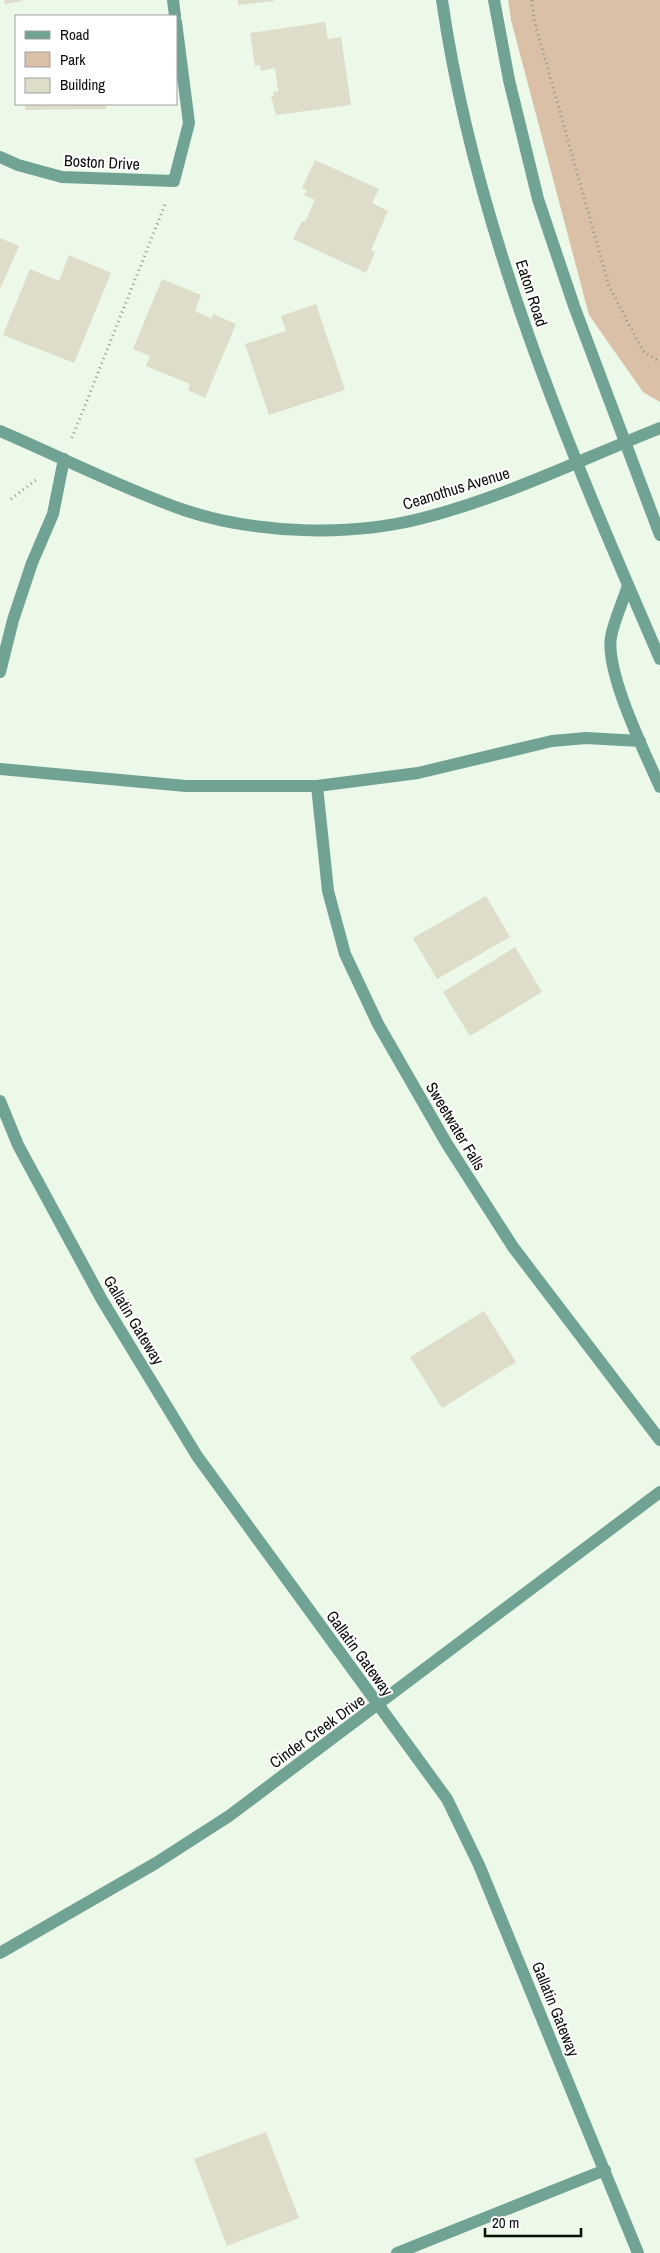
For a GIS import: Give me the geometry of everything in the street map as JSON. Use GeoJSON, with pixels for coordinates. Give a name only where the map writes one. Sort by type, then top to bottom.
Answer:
{"type":"FeatureCollection","features":[{"type":"Feature","properties":{"kind":"street"},"geometry":{"type":"LineString","coordinates":[[173,0],[176,15]]}},
{"type":"Feature","properties":{"kind":"street","name":"Eaton Road"},"geometry":{"type":"LineString","coordinates":[[442,0],[449,48],[471,148],[523,320],[575,463],[660,659]]}},
{"type":"Feature","properties":{"kind":"street"},"geometry":{"type":"LineString","coordinates":[[494,0],[509,80],[538,199],[574,306],[660,535]]}},
{"type":"Feature","properties":{"kind":"street"},"geometry":{"type":"LineString","coordinates":[[175,180],[189,123],[178,38]]}},
{"type":"Feature","properties":{"kind":"street","name":"Boston Drive"},"geometry":{"type":"LineString","coordinates":[[0,157],[18,165],[62,178],[175,180]]}},
{"type":"Feature","properties":{"kind":"street","name":"Ceanothus Avenue"},"geometry":{"type":"LineString","coordinates":[[0,431],[114,482],[186,510],[267,529],[346,530],[422,519],[494,496],[660,428]]}},
{"type":"Feature","properties":{"kind":"street"},"geometry":{"type":"LineString","coordinates":[[0,672],[13,620],[32,563],[53,514],[64,459]]}},
{"type":"Feature","properties":{"kind":"street"},"geometry":{"type":"LineString","coordinates":[[628,585],[611,637],[611,652],[618,682],[660,787]]}},
{"type":"Feature","properties":{"kind":"street"},"geometry":{"type":"LineString","coordinates":[[0,769],[186,786],[318,786],[418,773],[552,741],[586,738],[640,741]]}},
{"type":"Feature","properties":{"kind":"street","name":"Sweetwater Falls"},"geometry":{"type":"LineString","coordinates":[[318,786],[328,891],[345,954],[378,1024],[447,1144],[512,1246],[660,1440]]}},
{"type":"Feature","properties":{"kind":"street","name":"Gallatin Gateway"},"geometry":{"type":"LineString","coordinates":[[0,1102],[18,1145],[102,1300],[197,1456],[447,1799],[479,1865],[638,2253]]}},
{"type":"Feature","properties":{"kind":"street","name":"Cinder Creek Drive"},"geometry":{"type":"LineString","coordinates":[[2,1947],[156,1863],[229,1816],[379,1706],[660,1492]]}},
{"type":"Feature","properties":{"kind":"street"},"geometry":{"type":"LineString","coordinates":[[397,2253],[605,2170]]}},
{"type":"Feature","properties":{"kind":"path"},"geometry":{"type":"LineString","coordinates":[[532,0],[534,20],[609,286],[643,351],[660,362]]}},
{"type":"Feature","properties":{"kind":"path"},"geometry":{"type":"LineString","coordinates":[[64,459],[175,180]]}},
{"type":"Feature","properties":{"kind":"green space"},"geometry":{"type":"Polygon","coordinates":[[[508,0],[660,0],[660,402],[643,392],[589,315],[511,20],[508,0]]]}},
{"type":"Feature","properties":{"kind":"building"},"geometry":{"type":"Polygon","coordinates":[[[4,0],[22,0],[22,1],[5,4],[4,0]]]}},
{"type":"Feature","properties":{"kind":"building"},"geometry":{"type":"Polygon","coordinates":[[[238,0],[274,0],[274,1],[238,5],[238,0]]]}},
{"type":"Feature","properties":{"kind":"building"},"geometry":{"type":"Polygon","coordinates":[[[325,22],[328,39],[341,37],[351,105],[276,115],[271,96],[274,96],[273,92],[278,91],[275,68],[261,71],[260,65],[255,66],[250,33],[325,22]]]}},
{"type":"Feature","properties":{"kind":"building"},"geometry":{"type":"Polygon","coordinates":[[[25,105],[106,105],[106,109],[25,110],[25,105]]]}},
{"type":"Feature","properties":{"kind":"building"},"geometry":{"type":"Polygon","coordinates":[[[315,160],[379,189],[372,203],[388,211],[371,250],[375,252],[366,273],[293,239],[302,221],[305,222],[315,200],[304,195],[307,190],[302,188],[315,160]]]}},
{"type":"Feature","properties":{"kind":"building"},"geometry":{"type":"Polygon","coordinates":[[[0,238],[19,246],[0,289],[0,238]]]}},
{"type":"Feature","properties":{"kind":"building"},"geometry":{"type":"Polygon","coordinates":[[[69,255],[111,273],[74,363],[3,335],[30,269],[59,281],[69,255]]]}},
{"type":"Feature","properties":{"kind":"building"},"geometry":{"type":"Polygon","coordinates":[[[162,279],[201,295],[195,311],[212,319],[213,314],[236,324],[205,398],[188,390],[190,384],[146,366],[150,356],[133,349],[162,279]]]}},
{"type":"Feature","properties":{"kind":"building"},"geometry":{"type":"Polygon","coordinates":[[[316,304],[345,390],[269,415],[245,344],[286,331],[281,316],[316,304]]]}},
{"type":"Feature","properties":{"kind":"building"},"geometry":{"type":"Polygon","coordinates":[[[486,896],[510,937],[437,979],[413,938],[486,896]]]}},
{"type":"Feature","properties":{"kind":"building"},"geometry":{"type":"Polygon","coordinates":[[[515,947],[542,992],[470,1036],[443,992],[515,947]]]}},
{"type":"Feature","properties":{"kind":"building"},"geometry":{"type":"Polygon","coordinates":[[[484,1311],[516,1362],[442,1408],[410,1357],[484,1311]]]}},
{"type":"Feature","properties":{"kind":"building"},"geometry":{"type":"Polygon","coordinates":[[[266,2132],[299,2218],[227,2246],[194,2159],[266,2132]]]}}]}
